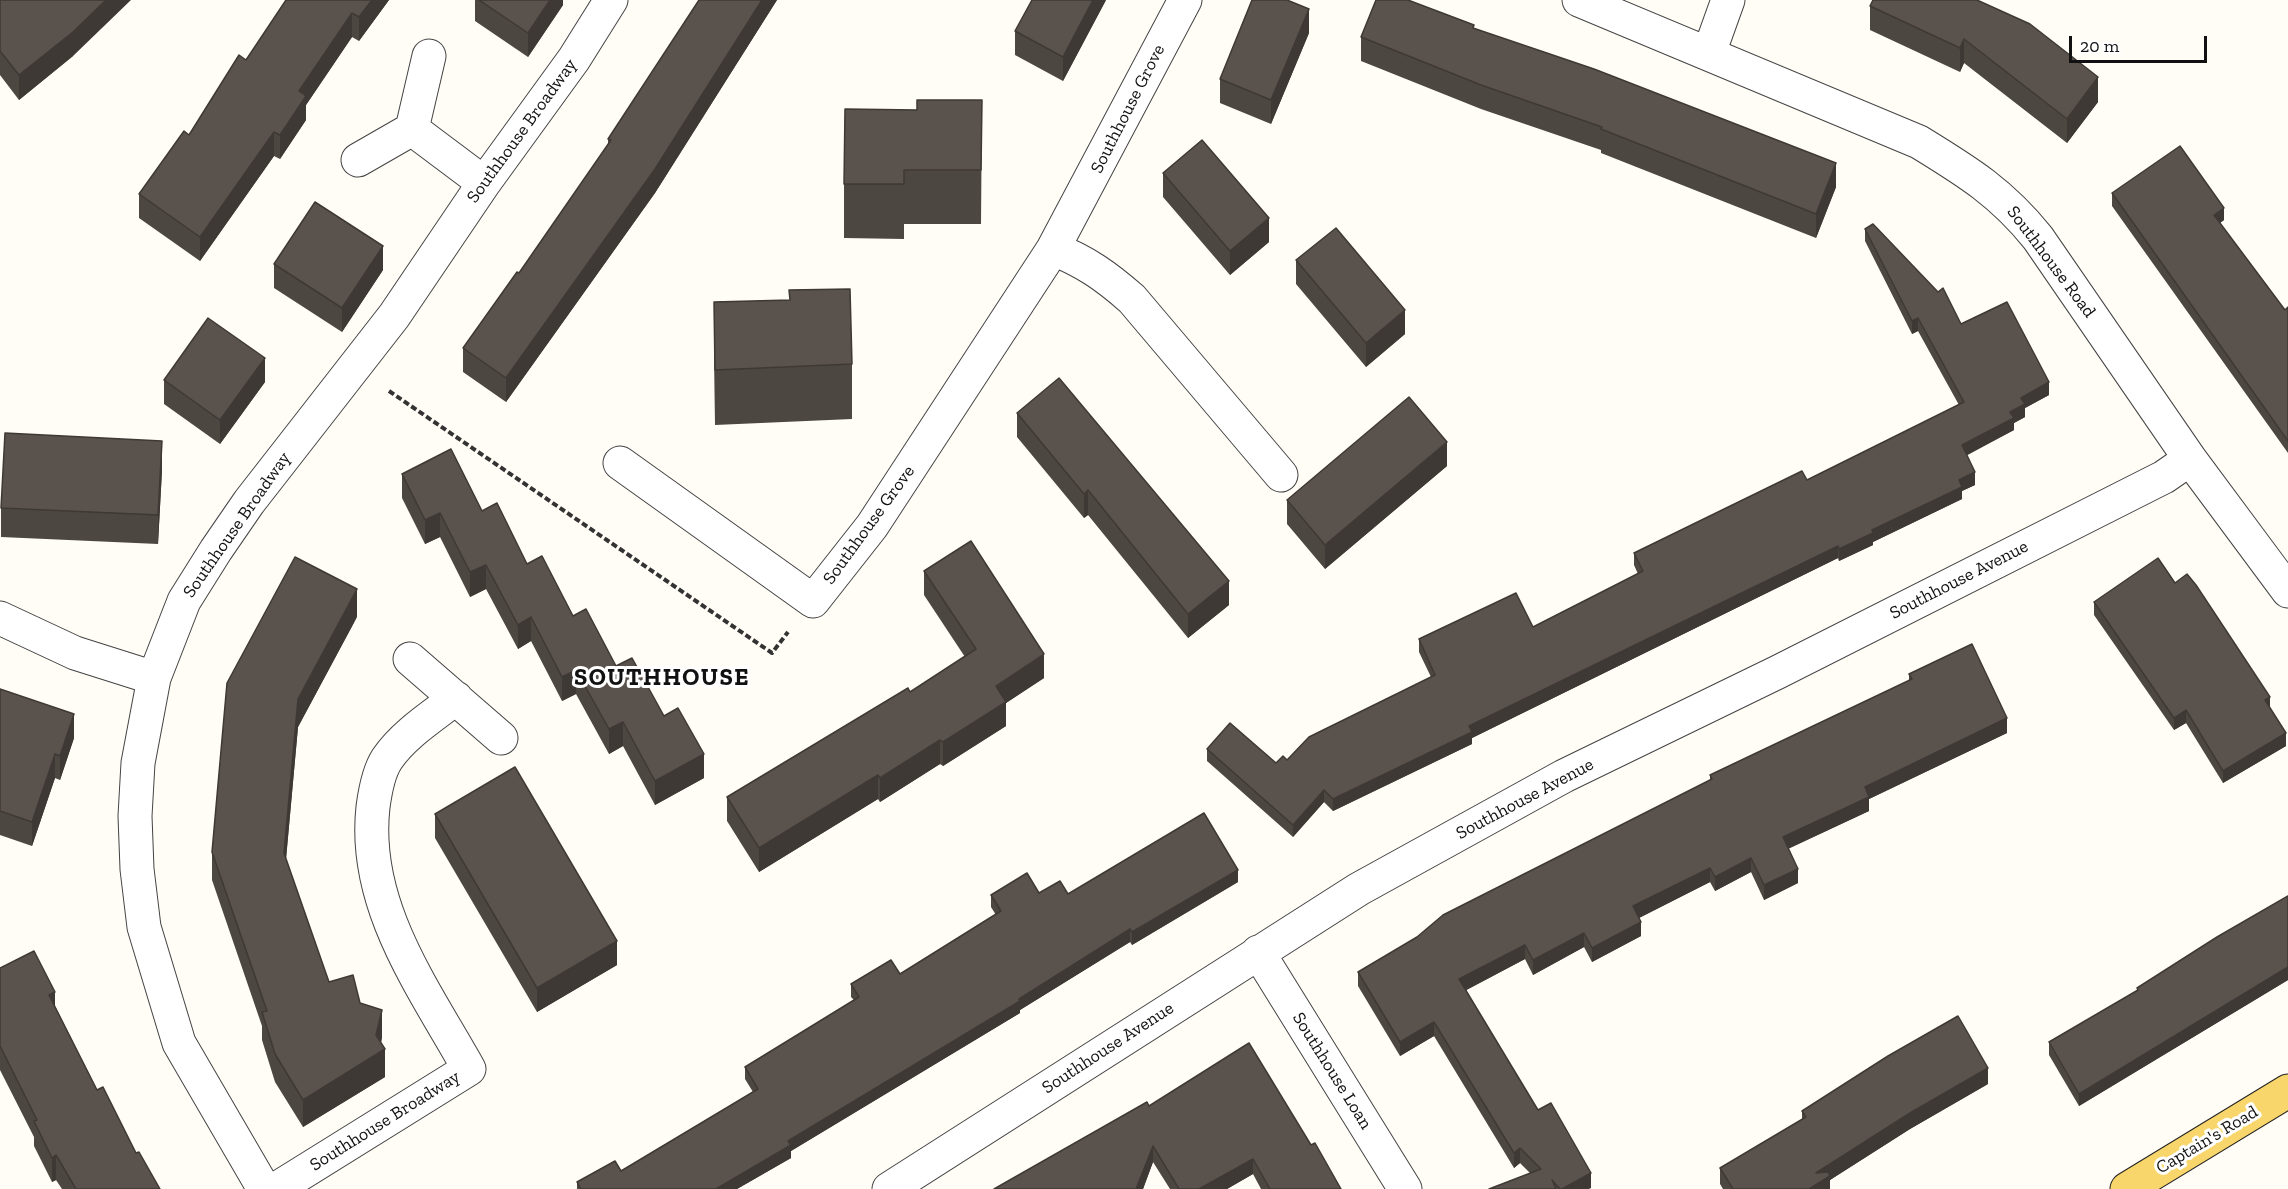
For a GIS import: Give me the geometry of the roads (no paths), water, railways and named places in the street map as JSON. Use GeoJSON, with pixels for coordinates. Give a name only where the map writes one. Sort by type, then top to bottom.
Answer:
{"type":"FeatureCollection","features":[{"type":"Feature","properties":{"kind":"main road","name":"Captain's Road"},"geometry":{"type":"LineString","coordinates":[[2127,1189],[2288,1091]]}},
{"type":"Feature","properties":{"kind":"street","name":"Southhouse Broadway"},"geometry":{"type":"LineString","coordinates":[[264,1189],[179,1042],[144,927],[137,869],[135,816],[138,763],[154,678],[184,601],[216,550],[249,502],[394,316],[484,183],[574,59],[611,0]]}},
{"type":"Feature","properties":{"kind":"street","name":"Southhouse Grove"},"geometry":{"type":"LineString","coordinates":[[620,463],[813,601],[872,526],[1053,249],[1185,0]]}},
{"type":"Feature","properties":{"kind":"street","name":"Southhouse Road"},"geometry":{"type":"LineString","coordinates":[[1579,0],[1919,142],[1966,171],[2014,207],[2038,238],[2190,459],[2288,591]]}},
{"type":"Feature","properties":{"kind":"street"},"geometry":{"type":"LineString","coordinates":[[1709,53],[1728,0]]}},
{"type":"Feature","properties":{"kind":"street"},"geometry":{"type":"LineString","coordinates":[[358,160],[412,129],[429,56]]}},
{"type":"Feature","properties":{"kind":"street"},"geometry":{"type":"LineString","coordinates":[[412,129],[484,183]]}},
{"type":"Feature","properties":{"kind":"street"},"geometry":{"type":"LineString","coordinates":[[1053,249],[1080,259],[1107,276],[1132,299],[1281,475]]}},
{"type":"Feature","properties":{"kind":"street","name":"Southhouse Avenue"},"geometry":{"type":"LineString","coordinates":[[889,1189],[1359,889],[1564,776],[1778,672],[2132,493],[2190,459]]}},
{"type":"Feature","properties":{"kind":"street"},"geometry":{"type":"LineString","coordinates":[[0,618],[75,653],[154,678]]}},
{"type":"Feature","properties":{"kind":"street"},"geometry":{"type":"LineString","coordinates":[[410,659],[501,738]]}},
{"type":"Feature","properties":{"kind":"street","name":"Southhouse Broadway"},"geometry":{"type":"LineString","coordinates":[[276,1189],[469,1069],[393,934],[378,887],[370,838],[375,794],[386,760],[417,728],[456,698]]}},
{"type":"Feature","properties":{"kind":"street","name":"Southhouse Loan"},"geometry":{"type":"LineString","coordinates":[[1258,952],[1405,1189]]}},
{"type":"Feature","properties":{"kind":"district","name":"SOUTHHOUSE"},"geometry":{"type":"Point","coordinates":[662,678]}}]}
